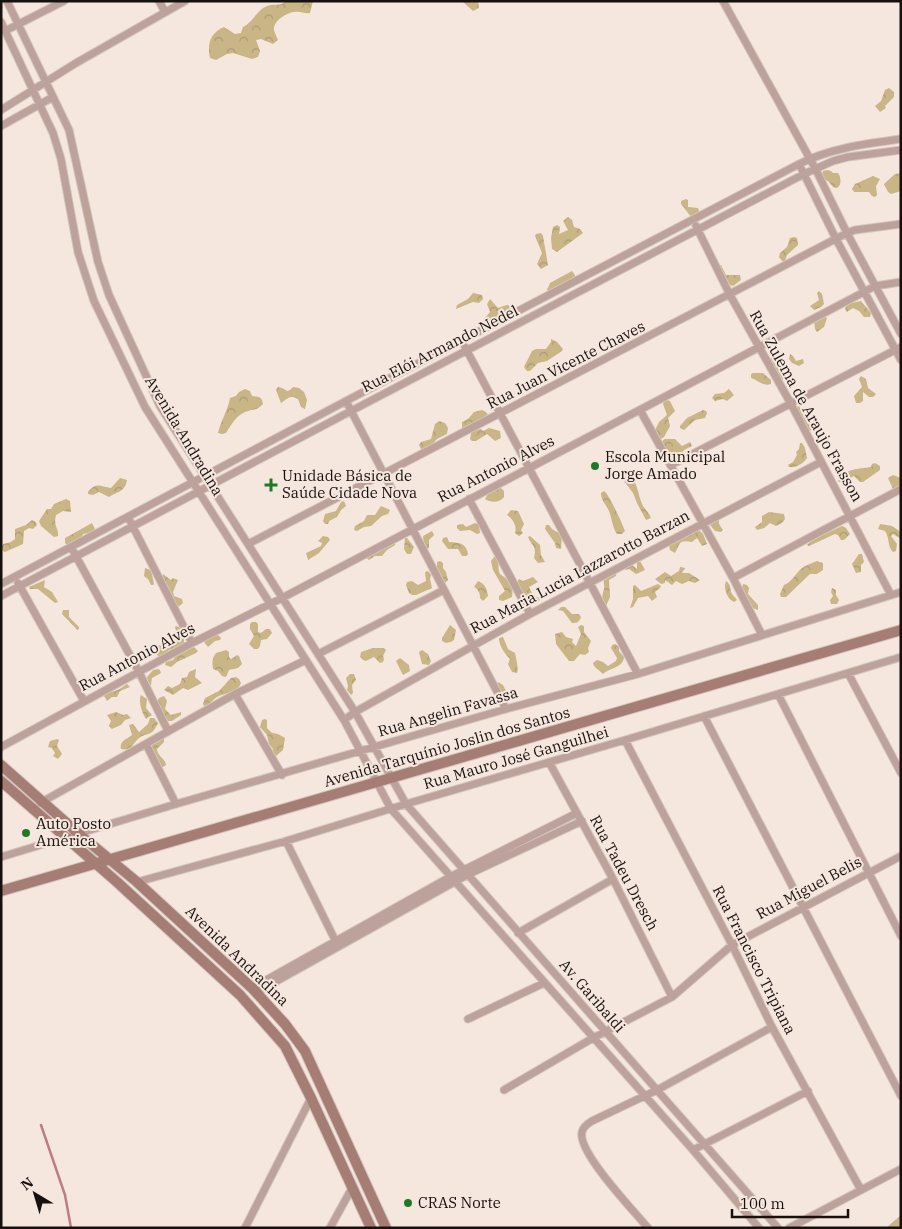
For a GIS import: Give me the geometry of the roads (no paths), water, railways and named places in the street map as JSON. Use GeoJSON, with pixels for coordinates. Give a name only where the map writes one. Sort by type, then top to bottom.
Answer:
{"type":"FeatureCollection","features":[{"type":"Feature","properties":{"kind":"street","name":"Av. Garibaldi"},"geometry":{"type":"LineString","coordinates":[[7,1],[69,130],[98,262],[109,295],[160,406],[355,712],[406,804],[778,1228]]}},
{"type":"Feature","properties":{"kind":"street"},"geometry":{"type":"LineString","coordinates":[[5,32],[64,1]]}},
{"type":"Feature","properties":{"kind":"street"},"geometry":{"type":"LineString","coordinates":[[159,1],[165,12]]}},
{"type":"Feature","properties":{"kind":"street"},"geometry":{"type":"LineString","coordinates":[[1,110],[185,1]]}},
{"type":"Feature","properties":{"kind":"street"},"geometry":{"type":"LineString","coordinates":[[724,1],[815,168],[847,234],[901,334]]}},
{"type":"Feature","properties":{"kind":"street","name":"Avenida Andradina"},"geometry":{"type":"LineString","coordinates":[[1,22],[52,133],[61,159],[78,252],[94,301],[145,407],[344,720],[378,783]]}},
{"type":"Feature","properties":{"kind":"street"},"geometry":{"type":"LineString","coordinates":[[1,126],[53,97]]}},
{"type":"Feature","properties":{"kind":"street","name":"Rua Elói Armando Nedel"},"geometry":{"type":"LineString","coordinates":[[1,584],[809,159],[851,146],[901,139]]}},
{"type":"Feature","properties":{"kind":"street","name":"Rua Elói Armando Nedel"},"geometry":{"type":"LineString","coordinates":[[1,596],[200,492],[351,410],[815,168],[848,157],[901,150]]}},
{"type":"Feature","properties":{"kind":"street"},"geometry":{"type":"LineString","coordinates":[[799,164],[864,292],[898,348],[901,360]]}},
{"type":"Feature","properties":{"kind":"street","name":"Rua Zulema de Araujo Frasson"},"geometry":{"type":"LineString","coordinates":[[693,219],[730,295],[791,404],[892,594]]}},
{"type":"Feature","properties":{"kind":"street","name":"Rua Juan Vicente Chaves"},"geometry":{"type":"LineString","coordinates":[[248,544],[836,239],[855,230],[901,224]]}},
{"type":"Feature","properties":{"kind":"street","name":"Rua Antonio Alves"},"geometry":{"type":"LineString","coordinates":[[1,747],[84,700],[192,643],[271,604],[875,286],[901,282]]}},
{"type":"Feature","properties":{"kind":"street"},"geometry":{"type":"LineString","coordinates":[[462,341],[638,674]]}},
{"type":"Feature","properties":{"kind":"street"},"geometry":{"type":"LineString","coordinates":[[671,465],[898,348]]}},
{"type":"Feature","properties":{"kind":"street"},"geometry":{"type":"LineString","coordinates":[[346,401],[506,709]]}},
{"type":"Feature","properties":{"kind":"street"},"geometry":{"type":"LineString","coordinates":[[640,410],[762,634]]}},
{"type":"Feature","properties":{"kind":"street","name":"Rua Maria Lucia Lazzarotto Barzan"},"geometry":{"type":"LineString","coordinates":[[344,720],[355,712],[530,614],[822,462]]}},
{"type":"Feature","properties":{"kind":"street"},"geometry":{"type":"LineString","coordinates":[[733,578],[901,489]]}},
{"type":"Feature","properties":{"kind":"street"},"geometry":{"type":"LineString","coordinates":[[469,499],[530,614]]}},
{"type":"Feature","properties":{"kind":"street"},"geometry":{"type":"LineString","coordinates":[[128,517],[192,643]]}},
{"type":"Feature","properties":{"kind":"street"},"geometry":{"type":"LineString","coordinates":[[71,546],[168,730]]}},
{"type":"Feature","properties":{"kind":"street"},"geometry":{"type":"LineString","coordinates":[[15,576],[84,700]]}},
{"type":"Feature","properties":{"kind":"street"},"geometry":{"type":"LineString","coordinates":[[318,654],[444,590]]}},
{"type":"Feature","properties":{"kind":"street","name":"Rua Angelin Favassa"},"geometry":{"type":"LineString","coordinates":[[1,857],[176,804],[506,709],[638,674],[901,592]]}},
{"type":"Feature","properties":{"kind":"street","name":"Avenida Tarquínio Joslin dos Santos"},"geometry":{"type":"LineString","coordinates":[[1,891],[901,630]]}},
{"type":"Feature","properties":{"kind":"street","name":"Rua Mauro José Ganguilhei"},"geometry":{"type":"LineString","coordinates":[[138,882],[286,841],[901,657]]}},
{"type":"Feature","properties":{"kind":"street"},"geometry":{"type":"LineString","coordinates":[[33,809],[168,730],[306,660]]}},
{"type":"Feature","properties":{"kind":"street"},"geometry":{"type":"LineString","coordinates":[[848,673],[901,773]]}},
{"type":"Feature","properties":{"kind":"street"},"geometry":{"type":"LineString","coordinates":[[236,694],[282,775]]}},
{"type":"Feature","properties":{"kind":"street"},"geometry":{"type":"LineString","coordinates":[[778,694],[901,936]]}},
{"type":"Feature","properties":{"kind":"street"},"geometry":{"type":"LineString","coordinates":[[704,716],[901,1096]]}},
{"type":"Feature","properties":{"kind":"street","name":"Rua Francisco Tripiana"},"geometry":{"type":"LineString","coordinates":[[625,740],[732,945],[772,1027],[861,1190]]}},
{"type":"Feature","properties":{"kind":"street"},"geometry":{"type":"LineString","coordinates":[[146,744],[176,804]]}},
{"type":"Feature","properties":{"kind":"street","name":"Rua Tadeu Dresch"},"geometry":{"type":"LineString","coordinates":[[549,762],[613,879],[672,997]]}},
{"type":"Feature","properties":{"kind":"street","name":"Avenida Andradina"},"geometry":{"type":"LineString","coordinates":[[1,765],[79,834],[138,882],[255,990],[285,1024],[305,1051],[386,1228]]}},
{"type":"Feature","properties":{"kind":"street","name":"Avenida Andradina"},"geometry":{"type":"LineString","coordinates":[[1,781],[233,988],[285,1046],[371,1228]]}},
{"type":"Feature","properties":{"kind":"street","name":"Av. Garibaldi"},"geometry":{"type":"LineString","coordinates":[[378,783],[391,809],[693,1150],[759,1228]]}},
{"type":"Feature","properties":{"kind":"street"},"geometry":{"type":"LineString","coordinates":[[465,873],[577,813]]}},
{"type":"Feature","properties":{"kind":"street"},"geometry":{"type":"LineString","coordinates":[[255,990],[452,879],[582,821]]}},
{"type":"Feature","properties":{"kind":"street"},"geometry":{"type":"LineString","coordinates":[[286,841],[337,944]]}},
{"type":"Feature","properties":{"kind":"street","name":"Rua Miguel Belis"},"geometry":{"type":"LineString","coordinates":[[504,1090],[593,1038],[672,997],[732,945],[901,856]]}},
{"type":"Feature","properties":{"kind":"street"},"geometry":{"type":"LineString","coordinates":[[518,933],[613,879]]}},
{"type":"Feature","properties":{"kind":"street"},"geometry":{"type":"LineString","coordinates":[[468,1019],[544,983]]}},
{"type":"Feature","properties":{"kind":"street"},"geometry":{"type":"LineString","coordinates":[[648,1228],[595,1166],[581,1138],[585,1126],[657,1090],[772,1027]]}},
{"type":"Feature","properties":{"kind":"street"},"geometry":{"type":"LineString","coordinates":[[693,1150],[808,1091]]}},
{"type":"Feature","properties":{"kind":"street"},"geometry":{"type":"LineString","coordinates":[[245,1228],[311,1098]]}},
{"type":"Feature","properties":{"kind":"street"},"geometry":{"type":"LineString","coordinates":[[339,1158],[351,1153]]}},
{"type":"Feature","properties":{"kind":"street"},"geometry":{"type":"LineString","coordinates":[[788,1228],[901,1169]]}},
{"type":"Feature","properties":{"kind":"street"},"geometry":{"type":"LineString","coordinates":[[330,1228],[352,1188]]}},
{"type":"Feature","properties":{"kind":"waterway"},"geometry":{"type":"LineString","coordinates":[[41,1125],[65,1195],[71,1228]]}},
{"type":"Feature","properties":{"kind":"place","name":"Escola Municipal Jorge Amado"},"geometry":{"type":"Point","coordinates":[595,466]}},
{"type":"Feature","properties":{"kind":"place","name":"Unidade Básica de Saúde Cidade Nova"},"geometry":{"type":"Point","coordinates":[271,485]}},
{"type":"Feature","properties":{"kind":"place","name":"Auto Posto América"},"geometry":{"type":"Point","coordinates":[26,833]}},
{"type":"Feature","properties":{"kind":"place","name":"CRAS Norte"},"geometry":{"type":"Point","coordinates":[408,1203]}}]}
